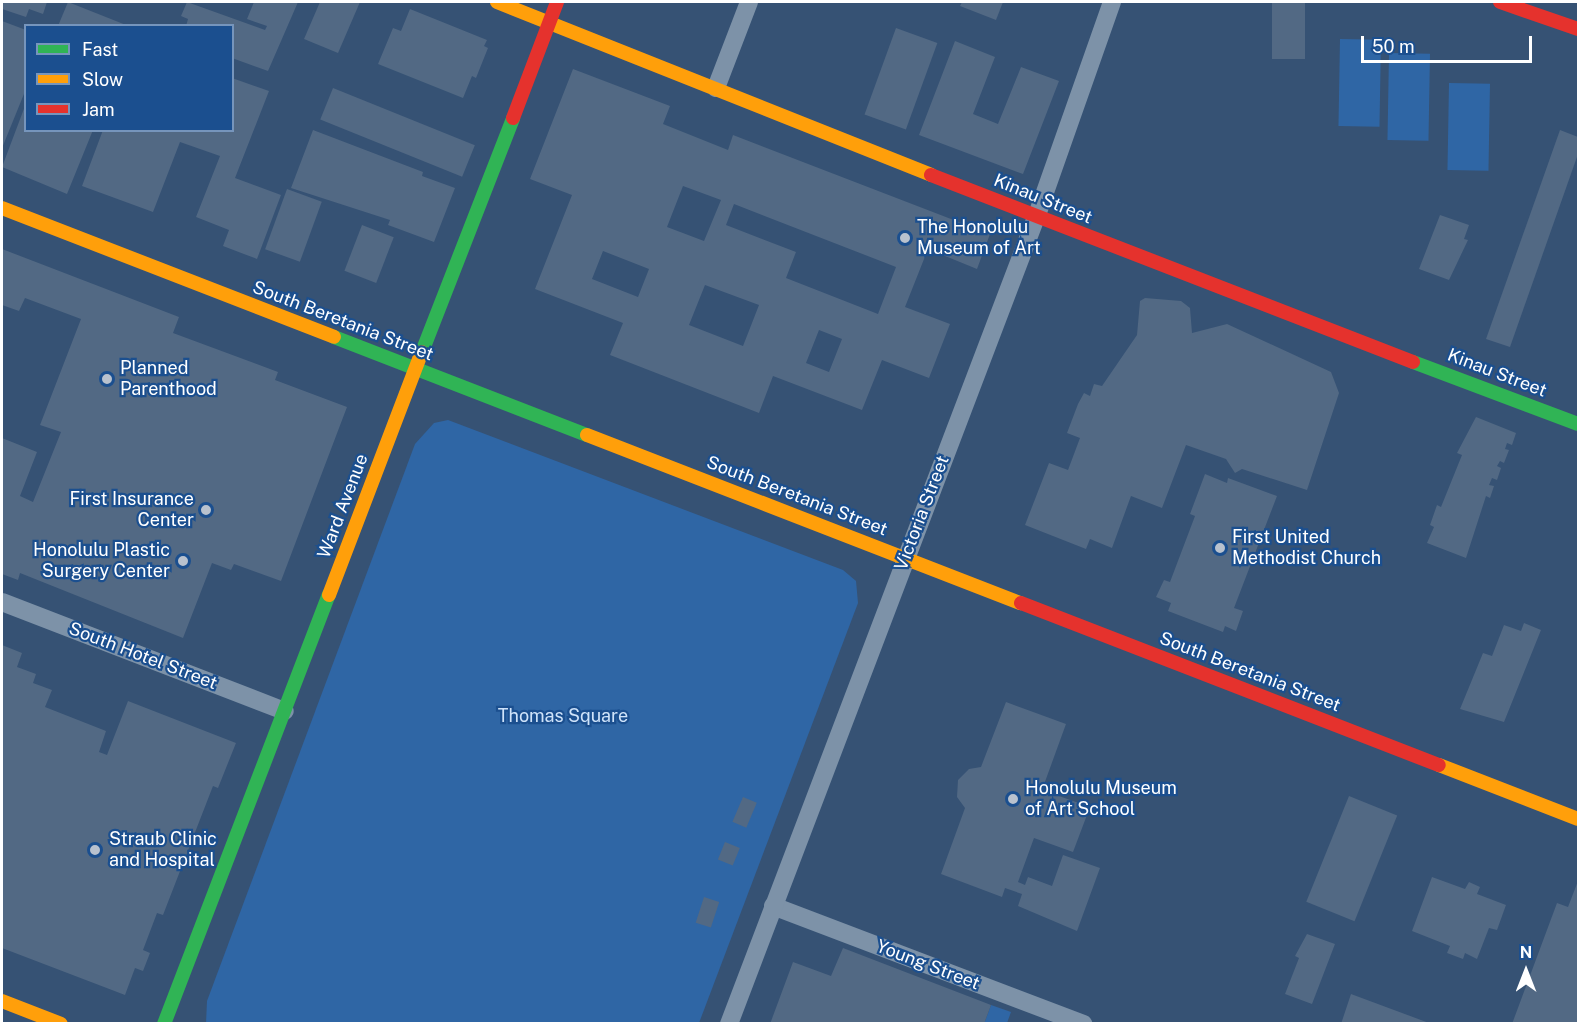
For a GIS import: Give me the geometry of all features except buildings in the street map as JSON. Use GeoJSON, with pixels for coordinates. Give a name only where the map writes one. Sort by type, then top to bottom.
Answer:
{"type":"FeatureCollection","features":[{"type":"Feature","properties":{"kind":"main road","name":"Kinau Street"},"geometry":{"type":"LineString","coordinates":[[497,2],[549,23],[602,40],[1166,268],[1578,424]]}},
{"type":"Feature","properties":{"kind":"main road","name":"Ward Avenue"},"geometry":{"type":"LineString","coordinates":[[164,1023],[557,2]]}},
{"type":"Feature","properties":{"kind":"main road"},"geometry":{"type":"LineString","coordinates":[[1500,2],[1578,29]]}},
{"type":"Feature","properties":{"kind":"main road","name":"South Beretania Street"},"geometry":{"type":"LineString","coordinates":[[2,208],[1578,819]]}},
{"type":"Feature","properties":{"kind":"main road"},"geometry":{"type":"LineString","coordinates":[[2,1001],[35,1018],[61,1023]]}},
{"type":"Feature","properties":{"kind":"street"},"geometry":{"type":"LineString","coordinates":[[716,88],[749,2]]}},
{"type":"Feature","properties":{"kind":"street","name":"Victoria Street"},"geometry":{"type":"LineString","coordinates":[[729,1023],[1037,215],[1112,2]]}},
{"type":"Feature","properties":{"kind":"street","name":"South Hotel Street"},"geometry":{"type":"LineString","coordinates":[[2,602],[285,711]]}},
{"type":"Feature","properties":{"kind":"street","name":"Young Street"},"geometry":{"type":"LineString","coordinates":[[773,906],[1083,1023]]}},
{"type":"Feature","properties":{"kind":"green space"},"geometry":{"type":"Polygon","coordinates":[[[1340,39],[1381,40],[1379,127],[1338,126],[1340,39]]]}},
{"type":"Feature","properties":{"kind":"green space"},"geometry":{"type":"Polygon","coordinates":[[[1389,53],[1430,54],[1428,141],[1387,140],[1389,53]]]}},
{"type":"Feature","properties":{"kind":"green space"},"geometry":{"type":"Polygon","coordinates":[[[1449,83],[1490,84],[1488,171],[1447,170],[1449,83]]]}},
{"type":"Feature","properties":{"kind":"green space","name":"Thomas Square"},"geometry":{"type":"Polygon","coordinates":[[[448,420],[843,570],[856,581],[858,603],[699,1023],[206,1024],[207,1001],[415,444],[434,423],[448,420]]]}},
{"type":"Feature","properties":{"kind":"green space"},"geometry":{"type":"Polygon","coordinates":[[[991,1005],[1011,1012],[1007,1023],[984,1024],[991,1005]]]}},
{"type":"Feature","properties":{"kind":"traffic: fast"},"geometry":{"type":"LineString","coordinates":[[422,352],[513,118]]}},
{"type":"Feature","properties":{"kind":"traffic: fast"},"geometry":{"type":"LineString","coordinates":[[334,337],[587,435]]}},
{"type":"Feature","properties":{"kind":"traffic: fast"},"geometry":{"type":"LineString","coordinates":[[1413,362],[1578,424]]}},
{"type":"Feature","properties":{"kind":"traffic: fast"},"geometry":{"type":"LineString","coordinates":[[164,1024],[329,595]]}},
{"type":"Feature","properties":{"kind":"traffic: slow"},"geometry":{"type":"LineString","coordinates":[[497,2],[931,175]]}},
{"type":"Feature","properties":{"kind":"traffic: slow"},"geometry":{"type":"LineString","coordinates":[[2,208],[334,337]]}},
{"type":"Feature","properties":{"kind":"traffic: slow"},"geometry":{"type":"LineString","coordinates":[[329,595],[422,352]]}},
{"type":"Feature","properties":{"kind":"traffic: slow"},"geometry":{"type":"LineString","coordinates":[[587,435],[1021,603]]}},
{"type":"Feature","properties":{"kind":"traffic: slow"},"geometry":{"type":"LineString","coordinates":[[1439,765],[1578,819]]}},
{"type":"Feature","properties":{"kind":"traffic: slow"},"geometry":{"type":"LineString","coordinates":[[2,1001],[61,1024]]}},
{"type":"Feature","properties":{"kind":"traffic: jam"},"geometry":{"type":"LineString","coordinates":[[513,118],[557,2]]}},
{"type":"Feature","properties":{"kind":"traffic: jam"},"geometry":{"type":"LineString","coordinates":[[1500,2],[1578,29]]}},
{"type":"Feature","properties":{"kind":"traffic: jam"},"geometry":{"type":"LineString","coordinates":[[931,175],[1413,362]]}},
{"type":"Feature","properties":{"kind":"traffic: jam"},"geometry":{"type":"LineString","coordinates":[[1021,603],[1439,765]]}},
{"type":"Feature","properties":{"kind":"place","name":"The Honolulu Museum of Art"},"geometry":{"type":"Point","coordinates":[905,238]}},
{"type":"Feature","properties":{"kind":"place","name":"Planned Parenthood"},"geometry":{"type":"Point","coordinates":[107,379]}},
{"type":"Feature","properties":{"kind":"place","name":"First Insurance Center"},"geometry":{"type":"Point","coordinates":[206,510]}},
{"type":"Feature","properties":{"kind":"place","name":"First United Methodist Church"},"geometry":{"type":"Point","coordinates":[1220,548]}},
{"type":"Feature","properties":{"kind":"place","name":"Honolulu Plastic Surgery Center"},"geometry":{"type":"Point","coordinates":[183,561]}},
{"type":"Feature","properties":{"kind":"place","name":"Honolulu Museum of Art School"},"geometry":{"type":"Point","coordinates":[1013,799]}},
{"type":"Feature","properties":{"kind":"place","name":"Straub Clinic and Hospital"},"geometry":{"type":"Point","coordinates":[95,850]}}]}
